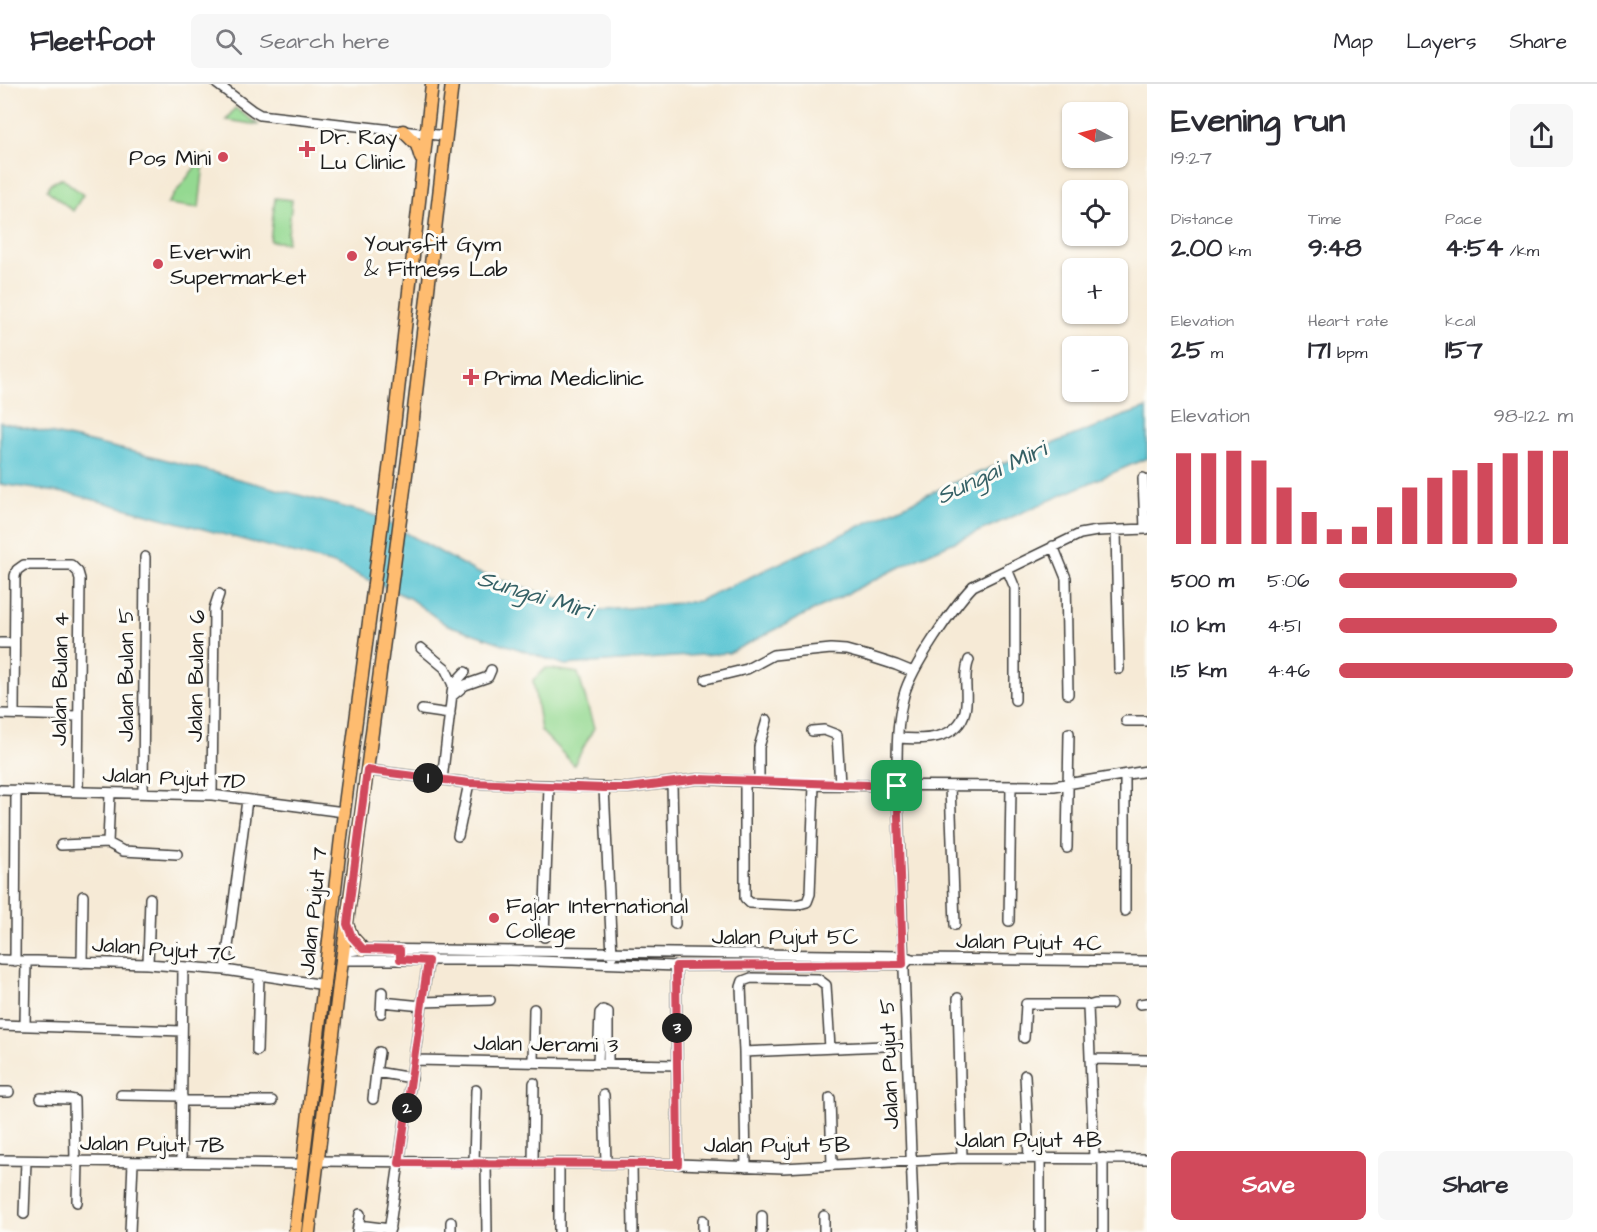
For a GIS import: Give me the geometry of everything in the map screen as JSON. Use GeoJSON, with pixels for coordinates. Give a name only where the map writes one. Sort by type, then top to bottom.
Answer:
{"type":"FeatureCollection","features":[{"type":"Feature","properties":{"kind":"main road","name":"Jalan Pujut 7"},"geometry":{"type":"LineString","coordinates":[[295,1232],[345,812],[391,454],[432,84]]}},
{"type":"Feature","properties":{"kind":"main road","name":"Jalan Pujut 7"},"geometry":{"type":"LineString","coordinates":[[309,1232],[342,956],[410,444],[452,84]]}},
{"type":"Feature","properties":{"kind":"main road"},"geometry":{"type":"LineString","coordinates":[[422,165],[417,145],[405,131],[422,122],[429,109]]}},
{"type":"Feature","properties":{"kind":"main road"},"geometry":{"type":"LineString","coordinates":[[347,924],[352,937],[363,949]]}},
{"type":"Feature","properties":{"kind":"main road"},"geometry":{"type":"LineString","coordinates":[[319,1039],[325,1021],[332,961],[342,956]]}},
{"type":"Feature","properties":{"kind":"street"},"geometry":{"type":"LineString","coordinates":[[217,84],[260,115],[446,136]]}},
{"type":"Feature","properties":{"kind":"street"},"geometry":{"type":"LineString","coordinates":[[1143,478],[1146,529]]}},
{"type":"Feature","properties":{"kind":"street","name":"Jalan Pujut 5"},"geometry":{"type":"LineString","coordinates":[[914,1232],[906,959],[897,786],[898,738],[903,697],[913,672],[972,586],[1080,534],[1146,529]]}},
{"type":"Feature","properties":{"kind":"street"},"geometry":{"type":"LineString","coordinates":[[1116,530],[1119,669]]}},
{"type":"Feature","properties":{"kind":"street"},"geometry":{"type":"LineString","coordinates":[[1053,546],[1066,579],[1068,694]]}},
{"type":"Feature","properties":{"kind":"street","name":"Jalan Bulan 5"},"geometry":{"type":"LineString","coordinates":[[143,793],[145,557]]}},
{"type":"Feature","properties":{"kind":"street","name":"Jalan Bulan 4"},"geometry":{"type":"LineString","coordinates":[[14,643],[17,570],[24,565],[34,564],[66,563],[75,568],[80,579],[78,791]]}},
{"type":"Feature","properties":{"kind":"street"},"geometry":{"type":"LineString","coordinates":[[1007,569],[1015,588],[1015,700]]}},
{"type":"Feature","properties":{"kind":"street","name":"Jalan Bulan 6"},"geometry":{"type":"LineString","coordinates":[[212,795],[214,609],[219,594]]}},
{"type":"Feature","properties":{"kind":"street"},"geometry":{"type":"LineString","coordinates":[[0,643],[14,643],[14,714]]}},
{"type":"Feature","properties":{"kind":"street"},"geometry":{"type":"LineString","coordinates":[[421,648],[444,668],[451,677],[453,685],[442,780]]}},
{"type":"Feature","properties":{"kind":"street"},"geometry":{"type":"LineString","coordinates":[[706,680],[747,669],[773,655],[831,649],[846,650],[868,656],[913,672]]}},
{"type":"Feature","properties":{"kind":"street"},"geometry":{"type":"LineString","coordinates":[[898,738],[920,740],[940,736],[952,730],[965,711],[965,670],[969,660]]}},
{"type":"Feature","properties":{"kind":"street"},"geometry":{"type":"LineString","coordinates":[[452,696],[465,685],[486,678],[491,670]]}},
{"type":"Feature","properties":{"kind":"street"},"geometry":{"type":"LineString","coordinates":[[453,685],[465,672]]}},
{"type":"Feature","properties":{"kind":"street"},"geometry":{"type":"LineString","coordinates":[[422,710],[450,714]]}},
{"type":"Feature","properties":{"kind":"street"},"geometry":{"type":"LineString","coordinates":[[0,714],[78,716]]}},
{"type":"Feature","properties":{"kind":"street"},"geometry":{"type":"LineString","coordinates":[[759,782],[759,747],[767,720]]}},
{"type":"Feature","properties":{"kind":"street"},"geometry":{"type":"LineString","coordinates":[[1126,721],[1147,721]]}},
{"type":"Feature","properties":{"kind":"street"},"geometry":{"type":"LineString","coordinates":[[812,731],[824,730],[837,735],[840,784]]}},
{"type":"Feature","properties":{"kind":"street"},"geometry":{"type":"LineString","coordinates":[[1067,848],[1069,733]]}},
{"type":"Feature","properties":{"kind":"street"},"geometry":{"type":"LineString","coordinates":[[367,770],[469,783],[604,788],[628,788],[698,779],[814,785],[1011,787],[1068,785],[1147,771]]}},
{"type":"Feature","properties":{"kind":"street"},"geometry":{"type":"LineString","coordinates":[[1125,776],[1125,911]]}},
{"type":"Feature","properties":{"kind":"street"},"geometry":{"type":"LineString","coordinates":[[745,782],[745,898],[750,903],[796,905],[807,902],[810,894],[814,785]]}},
{"type":"Feature","properties":{"kind":"street"},"geometry":{"type":"LineString","coordinates":[[458,836],[469,783]]}},
{"type":"Feature","properties":{"kind":"street"},"geometry":{"type":"LineString","coordinates":[[672,783],[675,924]]}},
{"type":"Feature","properties":{"kind":"street"},"geometry":{"type":"LineString","coordinates":[[544,937],[549,786]]}},
{"type":"Feature","properties":{"kind":"street"},"geometry":{"type":"LineString","coordinates":[[950,786],[955,926]]}},
{"type":"Feature","properties":{"kind":"street"},"geometry":{"type":"LineString","coordinates":[[1010,921],[1011,787]]}},
{"type":"Feature","properties":{"kind":"street"},"geometry":{"type":"LineString","coordinates":[[604,788],[612,965]]}},
{"type":"Feature","properties":{"kind":"street","name":"Jalan Pujut 7D"},"geometry":{"type":"LineString","coordinates":[[0,790],[212,795],[345,812]]}},
{"type":"Feature","properties":{"kind":"street"},"geometry":{"type":"LineString","coordinates":[[15,961],[16,790]]}},
{"type":"Feature","properties":{"kind":"street"},"geometry":{"type":"LineString","coordinates":[[108,843],[110,793]]}},
{"type":"Feature","properties":{"kind":"street"},"geometry":{"type":"LineString","coordinates":[[225,970],[246,800]]}},
{"type":"Feature","properties":{"kind":"street"},"geometry":{"type":"LineString","coordinates":[[61,845],[108,843],[123,851],[177,854]]}},
{"type":"Feature","properties":{"kind":"street"},"geometry":{"type":"LineString","coordinates":[[82,963],[83,896]]}},
{"type":"Feature","properties":{"kind":"street"},"geometry":{"type":"LineString","coordinates":[[148,964],[150,898]]}},
{"type":"Feature","properties":{"kind":"street","name":"Jalan Pujut 5C"},"geometry":{"type":"LineString","coordinates":[[342,956],[363,949],[428,961],[510,955],[612,953],[906,959]]}},
{"type":"Feature","properties":{"kind":"street"},"geometry":{"type":"LineString","coordinates":[[360,1214],[358,1229],[389,1230],[429,950]]}},
{"type":"Feature","properties":{"kind":"street","name":"Jalan Pujut 5C"},"geometry":{"type":"LineString","coordinates":[[342,956],[400,955],[429,950],[612,965],[676,966],[906,959]]}},
{"type":"Feature","properties":{"kind":"street","name":"Jalan Pujut 4C"},"geometry":{"type":"LineString","coordinates":[[906,959],[1147,961]]}},
{"type":"Feature","properties":{"kind":"street","name":"Jalan Pujut 7C"},"geometry":{"type":"LineString","coordinates":[[0,960],[148,964],[225,970],[325,985]]}},
{"type":"Feature","properties":{"kind":"street"},"geometry":{"type":"LineString","coordinates":[[25,1026],[26,961]]}},
{"type":"Feature","properties":{"kind":"street"},"geometry":{"type":"LineString","coordinates":[[676,966],[678,1164]]}},
{"type":"Feature","properties":{"kind":"street"},"geometry":{"type":"LineString","coordinates":[[181,1163],[183,967]]}},
{"type":"Feature","properties":{"kind":"street"},"geometry":{"type":"LineString","coordinates":[[257,1051],[260,975]]}},
{"type":"Feature","properties":{"kind":"street"},"geometry":{"type":"LineString","coordinates":[[746,1167],[741,987],[743,981],[751,978],[823,981],[826,985],[830,1048]]}},
{"type":"Feature","properties":{"kind":"street"},"geometry":{"type":"LineString","coordinates":[[381,1013],[382,997],[422,1004],[490,1000]]}},
{"type":"Feature","properties":{"kind":"street"},"geometry":{"type":"LineString","coordinates":[[958,998],[962,1158]]}},
{"type":"Feature","properties":{"kind":"street"},"geometry":{"type":"LineString","coordinates":[[1024,1038],[1026,1004],[1085,1004],[1088,1006],[1111,1004]]}},
{"type":"Feature","properties":{"kind":"street"},"geometry":{"type":"LineString","coordinates":[[1088,1006],[1103,1232]]}},
{"type":"Feature","properties":{"kind":"street"},"geometry":{"type":"LineString","coordinates":[[533,1062],[534,1009]]}},
{"type":"Feature","properties":{"kind":"street"},"geometry":{"type":"LineString","coordinates":[[0,1025],[182,1031]]}},
{"type":"Feature","properties":{"kind":"street"},"geometry":{"type":"LineString","coordinates":[[744,1052],[907,1045]]}},
{"type":"Feature","properties":{"kind":"street"},"geometry":{"type":"LineString","coordinates":[[372,1099],[379,1052]]}},
{"type":"Feature","properties":{"kind":"street"},"geometry":{"type":"LineString","coordinates":[[1091,1059],[1147,1060]]}},
{"type":"Feature","properties":{"kind":"street","name":"Jalan Jerami 3"},"geometry":{"type":"LineString","coordinates":[[414,1060],[677,1065]]}},
{"type":"Feature","properties":{"kind":"street"},"geometry":{"type":"LineString","coordinates":[[376,1072],[411,1078]]}},
{"type":"Feature","properties":{"kind":"street"},"geometry":{"type":"LineString","coordinates":[[1025,1075],[1029,1158]]}},
{"type":"Feature","properties":{"kind":"street"},"geometry":{"type":"LineString","coordinates":[[533,1163],[534,1083]]}},
{"type":"Feature","properties":{"kind":"street"},"geometry":{"type":"LineString","coordinates":[[474,1163],[476,1090]]}},
{"type":"Feature","properties":{"kind":"street"},"geometry":{"type":"LineString","coordinates":[[122,1095],[272,1101]]}},
{"type":"Feature","properties":{"kind":"street"},"geometry":{"type":"LineString","coordinates":[[604,1095],[606,1163]]}},
{"type":"Feature","properties":{"kind":"street"},"geometry":{"type":"LineString","coordinates":[[41,1098],[74,1100],[77,1202]]}},
{"type":"Feature","properties":{"kind":"street"},"geometry":{"type":"LineString","coordinates":[[830,1098],[832,1165]]}},
{"type":"Feature","properties":{"kind":"street"},"geometry":{"type":"LineString","coordinates":[[1040,1158],[1040,1232]]}},
{"type":"Feature","properties":{"kind":"street","name":"Jalan Pujut 4B"},"geometry":{"type":"LineString","coordinates":[[911,1160],[1147,1159]]}},
{"type":"Feature","properties":{"kind":"street","name":"Jalan Pujut 7B"},"geometry":{"type":"LineString","coordinates":[[0,1160],[303,1164]]}},
{"type":"Feature","properties":{"kind":"street","name":"Jalan Pujut 5B"},"geometry":{"type":"LineString","coordinates":[[318,1161],[632,1163],[783,1168],[911,1160]]}},
{"type":"Feature","properties":{"kind":"street"},"geometry":{"type":"LineString","coordinates":[[24,1214],[26,1161]]}},
{"type":"Feature","properties":{"kind":"street"},"geometry":{"type":"LineString","coordinates":[[130,1232],[133,1162]]}},
{"type":"Feature","properties":{"kind":"street"},"geometry":{"type":"LineString","coordinates":[[486,1163],[487,1232]]}},
{"type":"Feature","properties":{"kind":"street"},"geometry":{"type":"LineString","coordinates":[[632,1163],[633,1232]]}},
{"type":"Feature","properties":{"kind":"street"},"geometry":{"type":"LineString","coordinates":[[559,1164],[559,1232]]}},
{"type":"Feature","properties":{"kind":"street"},"geometry":{"type":"LineString","coordinates":[[762,1216],[762,1232]]}},
{"type":"Feature","properties":{"kind":"street"},"geometry":{"type":"LineString","coordinates":[[824,1216],[824,1232]]}},
{"type":"Feature","properties":{"kind":"street"},"geometry":{"type":"LineString","coordinates":[[703,1220],[703,1232]]}},
{"type":"Feature","properties":{"kind":"green space"},"geometry":{"type":"Polygon","coordinates":[[[235,108],[259,125],[226,120],[235,108]]]}},
{"type":"Feature","properties":{"kind":"green space"},"geometry":{"type":"Polygon","coordinates":[[[205,154],[199,208],[167,204],[205,154]]]}},
{"type":"Feature","properties":{"kind":"green space"},"geometry":{"type":"Polygon","coordinates":[[[62,178],[83,195],[73,211],[47,190],[50,184],[62,178]]]}},
{"type":"Feature","properties":{"kind":"green space"},"geometry":{"type":"Polygon","coordinates":[[[275,198],[292,200],[287,243],[270,241],[275,198]]]}},
{"type":"Feature","properties":{"kind":"green space"},"geometry":{"type":"Polygon","coordinates":[[[546,668],[578,673],[594,728],[574,765],[541,731],[533,680],[546,668]]]}},
{"type":"Feature","properties":{"kind":"water","name":"Sungai Miri"},"geometry":{"type":"Polygon","coordinates":[[[1147,408],[1147,458],[920,557],[729,653],[565,665],[445,624],[409,598],[334,564],[72,494],[0,484],[0,422],[152,456],[374,515],[476,572],[597,611],[698,601],[955,482],[1147,408]]]}},
{"type":"Feature","properties":{"kind":"place","name":"Dr. Ray Lu Clinic"},"geometry":{"type":"Point","coordinates":[307,149]}},
{"type":"Feature","properties":{"kind":"place","name":"Pos Mini"},"geometry":{"type":"Point","coordinates":[223,157]}},
{"type":"Feature","properties":{"kind":"place","name":"Yoursfit Gym & Fitness Lab"},"geometry":{"type":"Point","coordinates":[352,256]}},
{"type":"Feature","properties":{"kind":"place","name":"Everwin Supermarket"},"geometry":{"type":"Point","coordinates":[158,264]}},
{"type":"Feature","properties":{"kind":"place","name":"Prima Mediclinic"},"geometry":{"type":"Point","coordinates":[471,377]}},
{"type":"Feature","properties":{"kind":"place","name":"Fajar International College"},"geometry":{"type":"Point","coordinates":[494,918]}},
{"type":"Feature","properties":{"kind":"route"},"geometry":{"type":"LineString","coordinates":[[367,770],[469,783],[604,788],[628,788],[698,779],[814,785],[897,786],[903,964],[676,966],[678,1164],[399,1163],[428,961],[400,959],[400,950],[363,949],[352,937],[347,924],[367,770]]}}]}
